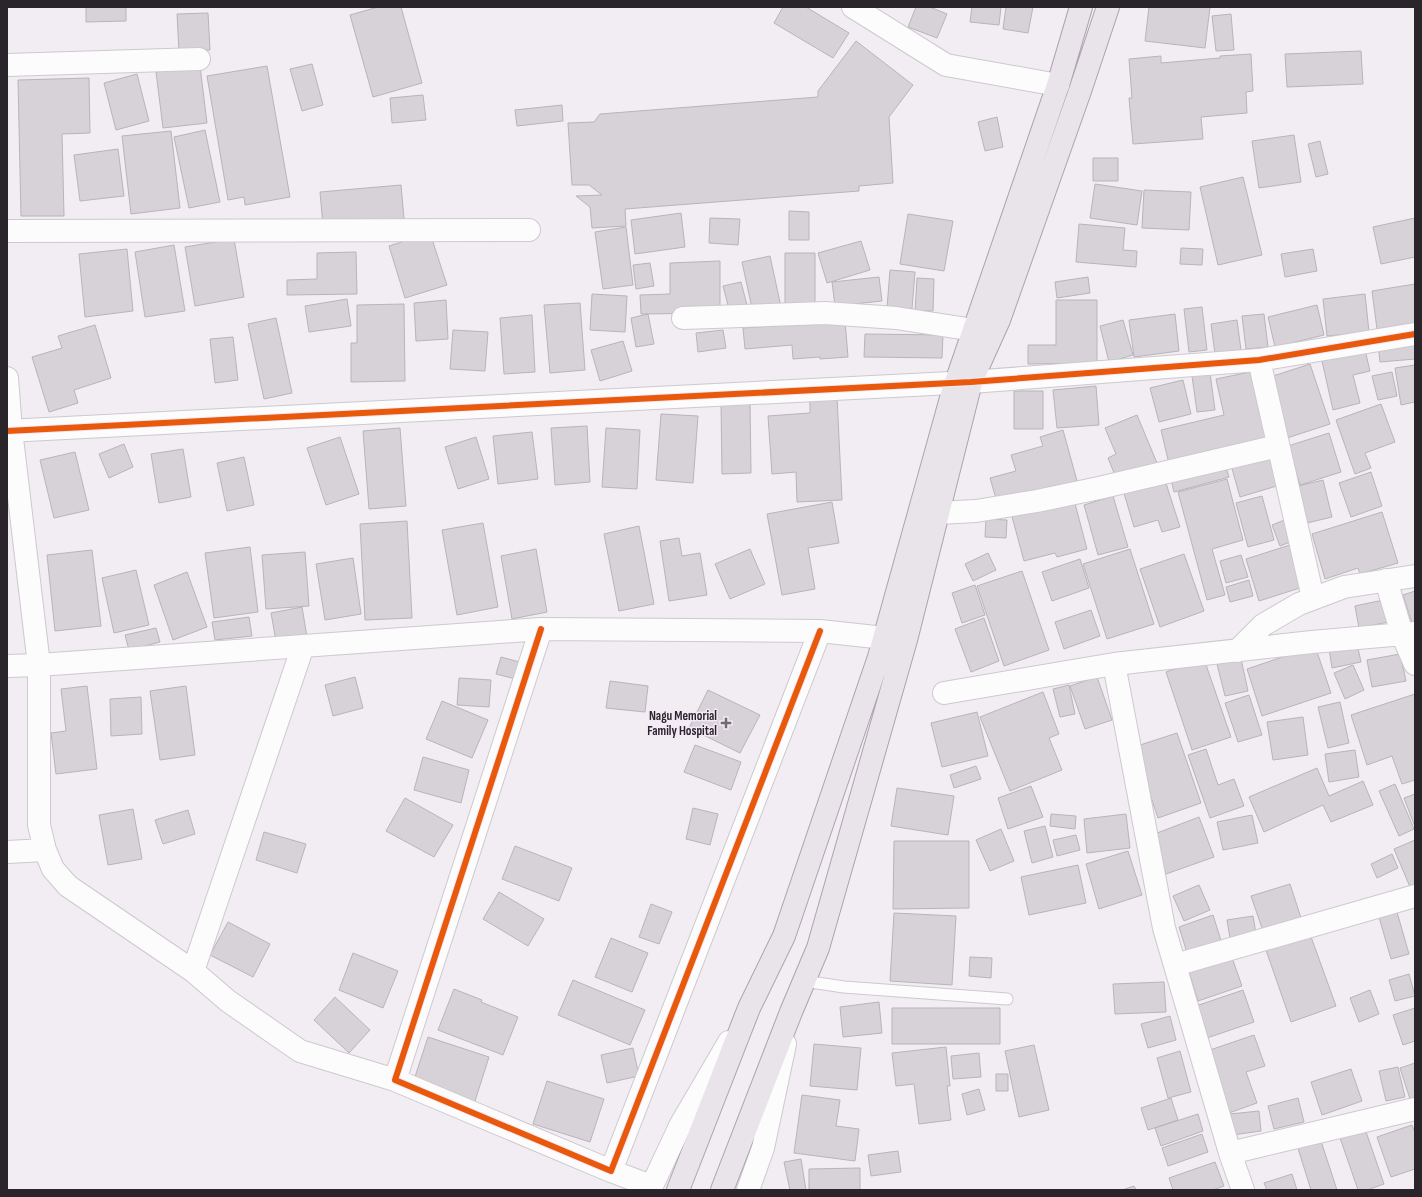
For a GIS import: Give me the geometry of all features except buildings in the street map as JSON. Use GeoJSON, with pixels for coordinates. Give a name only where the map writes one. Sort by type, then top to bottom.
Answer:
{"type":"FeatureCollection","features":[{"type":"Feature","properties":{"kind":"main road"},"geometry":{"type":"LineString","coordinates":[[722,1190],[818,948],[906,640],[938,513],[974,330],[1058,85],[1081,7]]}},
{"type":"Feature","properties":{"kind":"main road"},"geometry":{"type":"LineString","coordinates":[[678,1190],[749,1008],[784,936],[885,638],[963,382],[999,320],[1108,7]]}},
{"type":"Feature","properties":{"kind":"street"},"geometry":{"type":"LineString","coordinates":[[853,7],[946,65],[1058,85]]}},
{"type":"Feature","properties":{"kind":"street"},"geometry":{"type":"LineString","coordinates":[[7,65],[199,59]]}},
{"type":"Feature","properties":{"kind":"street"},"geometry":{"type":"LineString","coordinates":[[7,231],[529,230]]}},
{"type":"Feature","properties":{"kind":"street"},"geometry":{"type":"LineString","coordinates":[[683,318],[824,313],[896,318],[974,330]]}},
{"type":"Feature","properties":{"kind":"street"},"geometry":{"type":"LineString","coordinates":[[9,431],[963,382],[1259,360],[1415,334]]}},
{"type":"Feature","properties":{"kind":"street"},"geometry":{"type":"LineString","coordinates":[[1259,360],[1313,598]]}},
{"type":"Feature","properties":{"kind":"street"},"geometry":{"type":"LineString","coordinates":[[7,378],[9,431],[39,665],[39,825],[45,850],[53,869],[68,886],[193,971],[228,1001],[300,1051],[395,1080],[651,1188],[681,1124],[749,1008]]}},
{"type":"Feature","properties":{"kind":"street"},"geometry":{"type":"LineString","coordinates":[[938,513],[976,511],[1068,494],[1278,446]]}},
{"type":"Feature","properties":{"kind":"street"},"geometry":{"type":"LineString","coordinates":[[1237,651],[1263,625],[1299,604],[1313,598],[1344,588],[1415,576]]}},
{"type":"Feature","properties":{"kind":"street"},"geometry":{"type":"LineString","coordinates":[[1386,580],[1408,634],[1415,664]]}},
{"type":"Feature","properties":{"kind":"street"},"geometry":{"type":"LineString","coordinates":[[7,666],[39,665],[541,629],[820,631],[906,640]]}},
{"type":"Feature","properties":{"kind":"street"},"geometry":{"type":"LineString","coordinates":[[395,1080],[541,629]]}},
{"type":"Feature","properties":{"kind":"street"},"geometry":{"type":"LineString","coordinates":[[611,1171],[820,631]]}},
{"type":"Feature","properties":{"kind":"street"},"geometry":{"type":"LineString","coordinates":[[944,693],[1114,664],[1312,642],[1408,634]]}},
{"type":"Feature","properties":{"kind":"street"},"geometry":{"type":"LineString","coordinates":[[193,971],[303,646]]}},
{"type":"Feature","properties":{"kind":"street"},"geometry":{"type":"LineString","coordinates":[[1114,664],[1164,928],[1230,1153],[1243,1190]]}},
{"type":"Feature","properties":{"kind":"street"},"geometry":{"type":"LineString","coordinates":[[7,852],[45,850]]}},
{"type":"Feature","properties":{"kind":"street"},"geometry":{"type":"LineString","coordinates":[[1174,965],[1415,896]]}},
{"type":"Feature","properties":{"kind":"street"},"geometry":{"type":"LineString","coordinates":[[748,1190],[764,1148],[792,1012]]}},
{"type":"Feature","properties":{"kind":"street"},"geometry":{"type":"LineString","coordinates":[[1230,1153],[1415,1110]]}},
{"type":"Feature","properties":{"kind":"lane"},"geometry":{"type":"LineString","coordinates":[[804,981],[844,987],[1007,999]]}},
{"type":"Feature","properties":{"kind":"cycle path"},"geometry":{"type":"LineString","coordinates":[[7,431],[971,382],[1259,360],[1415,334]]}},
{"type":"Feature","properties":{"kind":"cycle path"},"geometry":{"type":"LineString","coordinates":[[541,629],[395,1080],[611,1171],[820,631]]}},
{"type":"Feature","properties":{"kind":"place","name":"Nagu Memorial Family Hospital"},"geometry":{"type":"Point","coordinates":[726,723]}}]}
